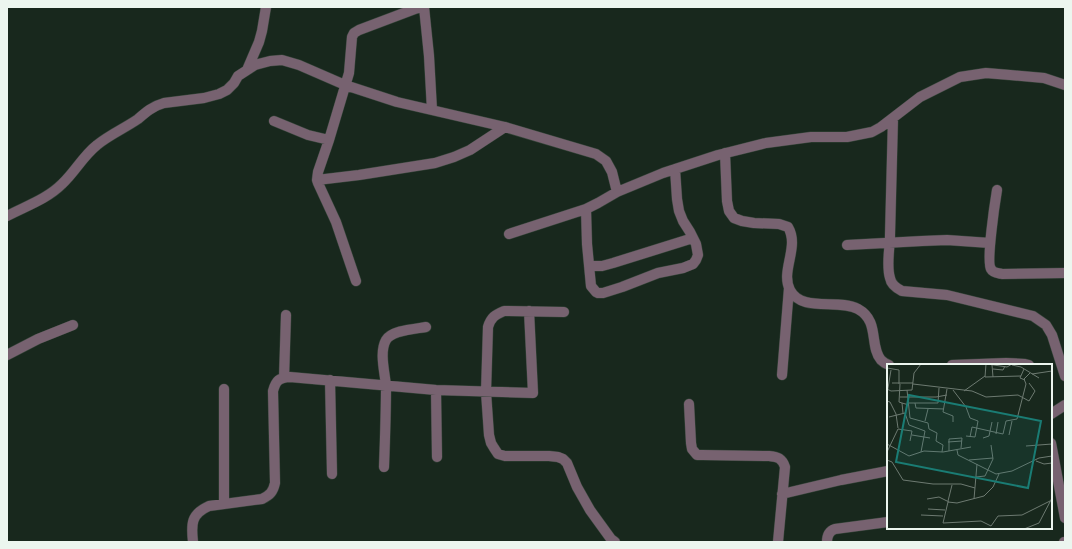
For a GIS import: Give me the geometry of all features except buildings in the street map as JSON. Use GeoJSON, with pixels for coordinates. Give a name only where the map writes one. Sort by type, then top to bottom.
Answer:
{"type":"FeatureCollection","features":[{"type":"Feature","properties":{"kind":"street"},"geometry":{"type":"LineString","coordinates":[[247,70],[259,42],[266,7]]}},
{"type":"Feature","properties":{"kind":"street"},"geometry":{"type":"LineString","coordinates":[[356,281],[336,222],[320,190],[317,180],[318,172],[349,73],[352,37],[354,33],[366,26],[420,7]]}},
{"type":"Feature","properties":{"kind":"street"},"geometry":{"type":"LineString","coordinates":[[424,7],[430,56],[432,110]]}},
{"type":"Feature","properties":{"kind":"street"},"geometry":{"type":"LineString","coordinates":[[7,216],[41,199],[63,184],[97,145],[151,108],[164,103],[204,98],[219,94],[227,90],[238,76],[255,65],[270,61],[282,60],[299,65],[345,85],[397,102],[505,127],[596,154],[606,161],[612,172],[617,192]]}},
{"type":"Feature","properties":{"kind":"street"},"geometry":{"type":"LineString","coordinates":[[509,234],[586,209],[617,192],[663,173],[725,153],[766,143],[811,137],[847,138],[872,132],[881,127],[920,97],[960,78],[986,73],[1044,78],[1065,85]]}},
{"type":"Feature","properties":{"kind":"street"},"geometry":{"type":"LineString","coordinates":[[893,118],[889,270],[890,279],[893,285],[897,289],[947,294],[1033,316],[1046,325],[1052,335],[1065,376]]}},
{"type":"Feature","properties":{"kind":"street"},"geometry":{"type":"LineString","coordinates":[[274,121],[308,135],[329,140]]}},
{"type":"Feature","properties":{"kind":"street"},"geometry":{"type":"LineString","coordinates":[[317,180],[435,163],[470,150],[505,127]]}},
{"type":"Feature","properties":{"kind":"street"},"geometry":{"type":"LineString","coordinates":[[725,153],[727,201],[729,211],[734,218],[754,223],[780,224],[788,227],[793,239],[787,278],[789,288],[782,375]]}},
{"type":"Feature","properties":{"kind":"street"},"geometry":{"type":"LineString","coordinates":[[586,209],[587,244],[591,286],[596,292],[603,293],[658,273],[683,268],[693,264],[698,254],[696,244],[679,211],[675,169]]}},
{"type":"Feature","properties":{"kind":"street"},"geometry":{"type":"LineString","coordinates":[[997,190],[990,243],[989,264],[994,273],[1065,273]]}},
{"type":"Feature","properties":{"kind":"street"},"geometry":{"type":"LineString","coordinates":[[589,266],[602,266],[693,238]]}},
{"type":"Feature","properties":{"kind":"street"},"geometry":{"type":"LineString","coordinates":[[847,245],[947,240],[990,243]]}},
{"type":"Feature","properties":{"kind":"street"},"geometry":{"type":"LineString","coordinates":[[789,288],[794,297],[803,301],[812,303],[842,304],[857,308],[865,314],[871,325],[877,354],[882,361],[887,364]]}},
{"type":"Feature","properties":{"kind":"street"},"geometry":{"type":"LineString","coordinates":[[564,312],[504,311],[495,314],[491,319],[488,327],[486,392],[489,435],[491,443],[498,454],[505,456],[549,456],[563,459],[567,463],[577,487],[590,510],[611,539],[615,542]]}},
{"type":"Feature","properties":{"kind":"street"},"geometry":{"type":"LineString","coordinates":[[193,542],[191,527],[197,514],[202,509],[209,506],[262,499],[269,495],[273,490],[275,483],[273,391],[275,384],[279,380],[290,377],[436,390],[533,393],[529,311]]}},
{"type":"Feature","properties":{"kind":"street"},"geometry":{"type":"LineString","coordinates":[[284,378],[286,316]]}},
{"type":"Feature","properties":{"kind":"street"},"geometry":{"type":"LineString","coordinates":[[7,355],[38,339],[73,324]]}},
{"type":"Feature","properties":{"kind":"street"},"geometry":{"type":"LineString","coordinates":[[384,467],[386,385],[383,347],[390,335],[397,332],[426,327]]}},
{"type":"Feature","properties":{"kind":"street"},"geometry":{"type":"LineString","coordinates":[[982,364],[1025,364]]}},
{"type":"Feature","properties":{"kind":"street"},"geometry":{"type":"LineString","coordinates":[[330,380],[332,474]]}},
{"type":"Feature","properties":{"kind":"street"},"geometry":{"type":"LineString","coordinates":[[224,389],[224,504]]}},
{"type":"Feature","properties":{"kind":"street"},"geometry":{"type":"LineString","coordinates":[[436,390],[437,458]]}},
{"type":"Feature","properties":{"kind":"street"},"geometry":{"type":"LineString","coordinates":[[689,404],[691,443],[694,452],[697,454],[769,456],[779,458],[783,461],[785,467],[778,542]]}},
{"type":"Feature","properties":{"kind":"street"},"geometry":{"type":"LineString","coordinates":[[1052,413],[1065,404]]}},
{"type":"Feature","properties":{"kind":"street"},"geometry":{"type":"LineString","coordinates":[[1052,446],[1061,473],[1055,490],[1065,518]]}},
{"type":"Feature","properties":{"kind":"street"},"geometry":{"type":"LineString","coordinates":[[782,494],[887,471]]}},
{"type":"Feature","properties":{"kind":"street"},"geometry":{"type":"LineString","coordinates":[[827,542],[828,535],[835,529],[887,522]]}}]}
